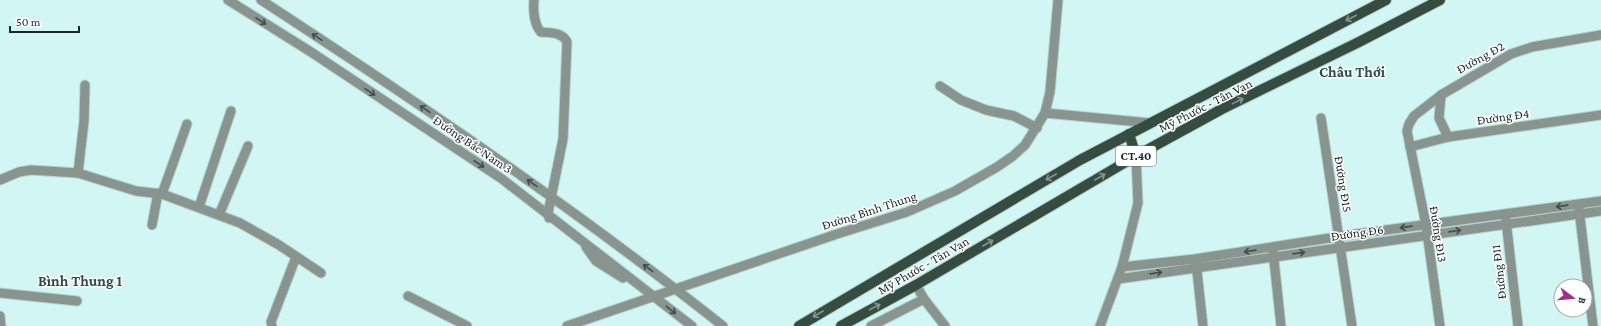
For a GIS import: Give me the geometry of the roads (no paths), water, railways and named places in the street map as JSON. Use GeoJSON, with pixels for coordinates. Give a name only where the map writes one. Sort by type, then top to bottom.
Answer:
{"type":"FeatureCollection","features":[{"type":"Feature","properties":{"kind":"main road","name":"Mỹ Phước - Tân Vạn"},"geometry":{"type":"LineString","coordinates":[[799,326],[1080,160],[1386,0]]}},
{"type":"Feature","properties":{"kind":"main road","name":"Mỹ Phước - Tân Vạn"},"geometry":{"type":"LineString","coordinates":[[841,326],[916,285],[1136,156],[1222,109],[1359,42],[1440,0]]}},
{"type":"Feature","properties":{"kind":"main road"},"geometry":{"type":"LineString","coordinates":[[1129,134],[1136,156]]}},
{"type":"Feature","properties":{"kind":"street","name":"Đường Bắc Nam 3"},"geometry":{"type":"LineString","coordinates":[[228,0],[311,52],[502,179],[548,213],[692,326]]}},
{"type":"Feature","properties":{"kind":"street","name":"Đường Bắc Nam 3"},"geometry":{"type":"LineString","coordinates":[[261,0],[447,123],[552,196],[675,288],[723,326]]}},
{"type":"Feature","properties":{"kind":"street"},"geometry":{"type":"LineString","coordinates":[[534,0],[537,28],[541,32],[560,35],[567,42],[563,139],[548,213],[553,224],[582,240],[596,261],[640,291],[642,300]]}},
{"type":"Feature","properties":{"kind":"street","name":"Đường Bình Thung"},"geometry":{"type":"LineString","coordinates":[[567,326],[675,288],[907,212],[936,201],[977,179],[1013,156],[1025,145],[1045,113],[1050,92],[1058,0]]}},
{"type":"Feature","properties":{"kind":"street","name":"Đường Đ2"},"geometry":{"type":"LineString","coordinates":[[1410,147],[1407,131],[1409,124],[1414,116],[1441,95],[1511,54],[1532,47],[1601,35]]}},
{"type":"Feature","properties":{"kind":"street"},"geometry":{"type":"LineString","coordinates":[[78,173],[84,121],[85,85]]}},
{"type":"Feature","properties":{"kind":"street"},"geometry":{"type":"LineString","coordinates":[[940,86],[961,100],[986,110],[1014,116],[1037,128]]}},
{"type":"Feature","properties":{"kind":"street"},"geometry":{"type":"LineString","coordinates":[[1441,95],[1439,118],[1448,137]]}},
{"type":"Feature","properties":{"kind":"street"},"geometry":{"type":"LineString","coordinates":[[199,207],[231,111]]}},
{"type":"Feature","properties":{"kind":"street"},"geometry":{"type":"LineString","coordinates":[[1045,113],[1150,123]]}},
{"type":"Feature","properties":{"kind":"street","name":"Đường Đ4"},"geometry":{"type":"LineString","coordinates":[[1410,147],[1448,137],[1601,115]]}},
{"type":"Feature","properties":{"kind":"street","name":"Đường Đ15"},"geometry":{"type":"LineString","coordinates":[[1321,118],[1352,326]]}},
{"type":"Feature","properties":{"kind":"street"},"geometry":{"type":"LineString","coordinates":[[152,225],[160,194],[187,124]]}},
{"type":"Feature","properties":{"kind":"street"},"geometry":{"type":"LineString","coordinates":[[219,215],[248,146]]}},
{"type":"Feature","properties":{"kind":"street","name":"Đường Đ13"},"geometry":{"type":"LineString","coordinates":[[1410,147],[1426,225],[1440,326]]}},
{"type":"Feature","properties":{"kind":"street"},"geometry":{"type":"LineString","coordinates":[[1100,326],[1122,268],[1138,203],[1136,156]]}},
{"type":"Feature","properties":{"kind":"street"},"geometry":{"type":"LineString","coordinates":[[0,180],[19,172],[31,170],[78,173],[136,191],[160,194],[240,223],[262,235],[321,273]]}},
{"type":"Feature","properties":{"kind":"street","name":"Đường Đ6"},"geometry":{"type":"LineString","coordinates":[[1118,279],[1196,263],[1273,252],[1339,237],[1601,201]]}},
{"type":"Feature","properties":{"kind":"street"},"geometry":{"type":"LineString","coordinates":[[1578,204],[1593,326]]}},
{"type":"Feature","properties":{"kind":"street","name":"Đường Đ6"},"geometry":{"type":"LineString","coordinates":[[1273,252],[1340,248],[1601,211]]}},
{"type":"Feature","properties":{"kind":"street","name":"Đường Đ11"},"geometry":{"type":"LineString","coordinates":[[1505,214],[1518,326]]}},
{"type":"Feature","properties":{"kind":"street"},"geometry":{"type":"LineString","coordinates":[[1273,252],[1281,326]]}},
{"type":"Feature","properties":{"kind":"street"},"geometry":{"type":"LineString","coordinates":[[272,326],[271,322],[296,256]]}},
{"type":"Feature","properties":{"kind":"street"},"geometry":{"type":"LineString","coordinates":[[1196,263],[1203,326]]}},
{"type":"Feature","properties":{"kind":"street","name":"Đường Đ6"},"geometry":{"type":"LineString","coordinates":[[1122,268],[1196,263]]}},
{"type":"Feature","properties":{"kind":"street"},"geometry":{"type":"LineString","coordinates":[[916,285],[924,299],[945,326]]}},
{"type":"Feature","properties":{"kind":"street"},"geometry":{"type":"LineString","coordinates":[[0,293],[77,301]]}},
{"type":"Feature","properties":{"kind":"street"},"geometry":{"type":"LineString","coordinates":[[408,296],[467,326]]}},
{"type":"Feature","properties":{"kind":"street"},"geometry":{"type":"LineString","coordinates":[[871,326],[924,299]]}},
{"type":"Feature","properties":{"kind":"street"},"geometry":{"type":"LineString","coordinates":[[0,316],[1,326]]}},
{"type":"Feature","properties":{"kind":"district","name":"Châu Thới"},"geometry":{"type":"Point","coordinates":[1352,72]}},
{"type":"Feature","properties":{"kind":"district","name":"Bình Thung 1"},"geometry":{"type":"Point","coordinates":[80,281]}}]}
